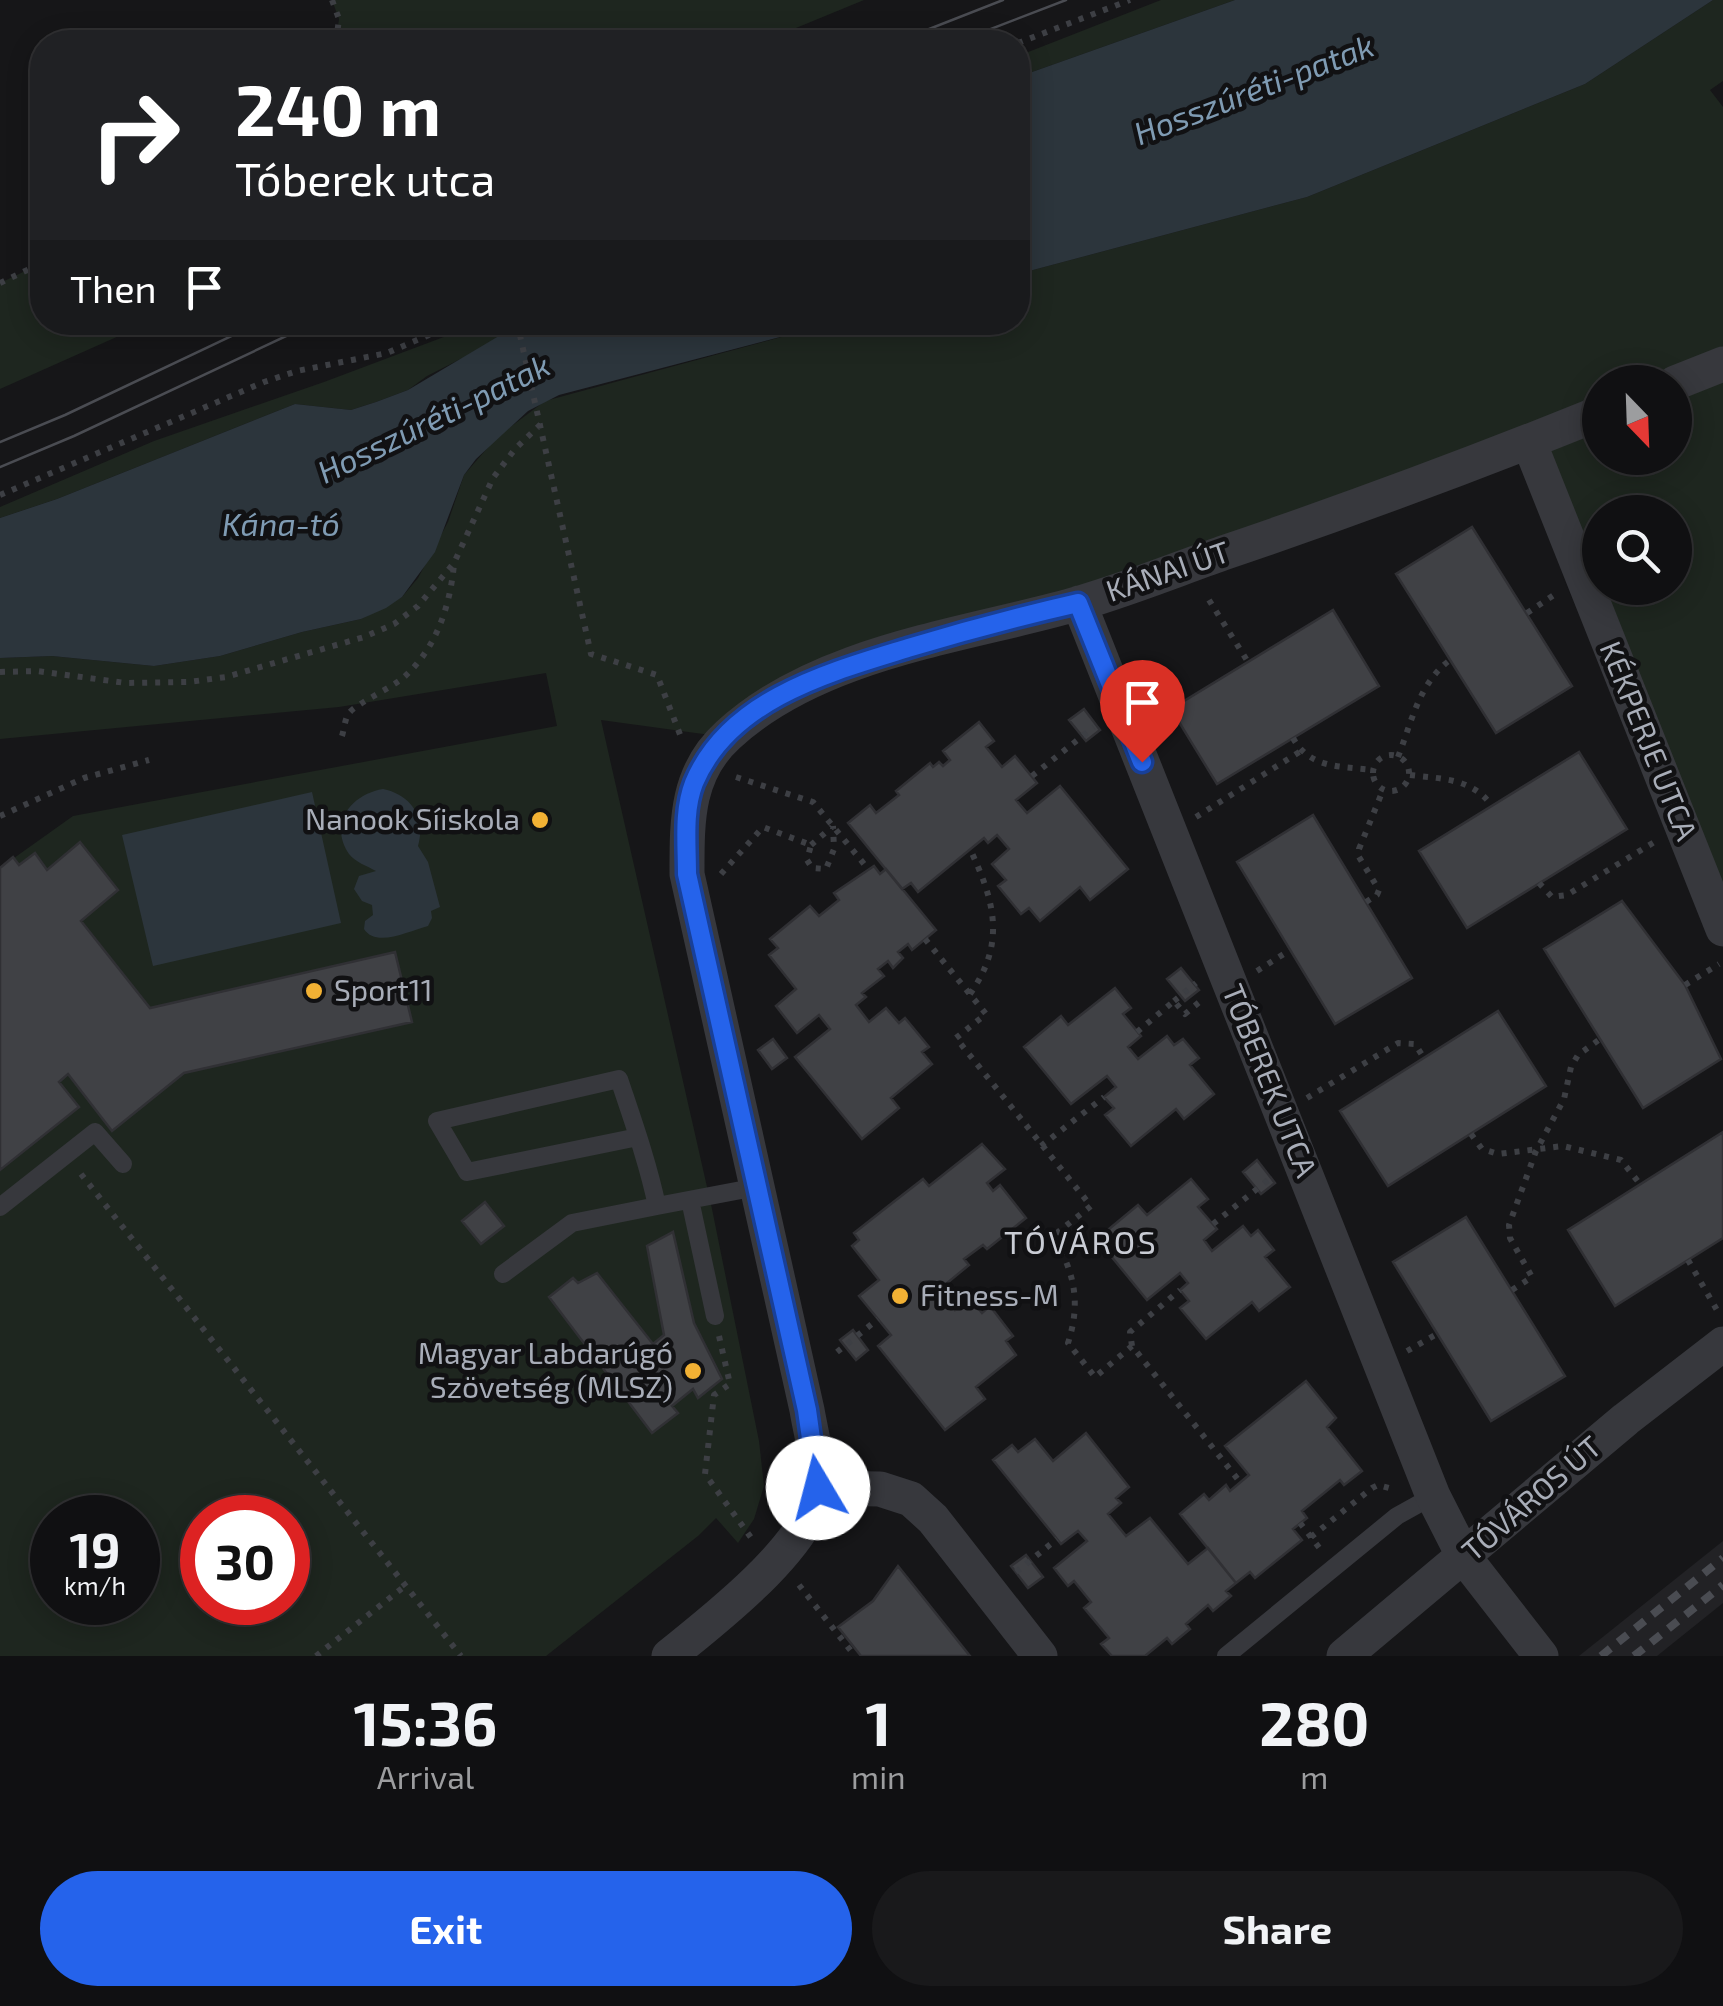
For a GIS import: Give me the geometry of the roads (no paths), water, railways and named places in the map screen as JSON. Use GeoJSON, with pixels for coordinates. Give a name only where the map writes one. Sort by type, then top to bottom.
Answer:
{"type":"FeatureCollection","features":[{"type":"Feature","properties":{"kind":"street"},"geometry":{"type":"LineString","coordinates":[[1692,376],[1723,364]]}},
{"type":"Feature","properties":{"kind":"street","name":"KÁNAI ÚT"},"geometry":{"type":"LineString","coordinates":[[818,1488],[807,1410],[687,874],[687,812],[694,784],[708,757],[754,712],[806,682],[837,670],[969,630],[1078,603],[1318,520],[1582,420]]}},
{"type":"Feature","properties":{"kind":"street","name":"KÉKPERJE UTCA"},"geometry":{"type":"LineString","coordinates":[[1529,442],[1721,947]]}},
{"type":"Feature","properties":{"kind":"street","name":"TÓBEREK UTCA"},"geometry":{"type":"LineString","coordinates":[[1078,603],[1418,1492],[1542,1656]]}},
{"type":"Feature","properties":{"kind":"street","name":"TÓVÁROS ÚT"},"geometry":{"type":"LineString","coordinates":[[1344,1656],[1626,1418],[1722,1331]]}},
{"type":"Feature","properties":{"kind":"street"},"geometry":{"type":"LineString","coordinates":[[669,1656],[776,1561],[807,1519],[818,1488],[880,1489],[911,1499],[934,1519],[1040,1656]]}},
{"type":"Feature","properties":{"kind":"lane"},"geometry":{"type":"LineString","coordinates":[[638,1138],[467,1172],[437,1120],[618,1079],[638,1138],[657,1206]]}},
{"type":"Feature","properties":{"kind":"lane"},"geometry":{"type":"LineString","coordinates":[[0,1207],[96,1132],[123,1164]]}},
{"type":"Feature","properties":{"kind":"lane"},"geometry":{"type":"LineString","coordinates":[[503,1274],[572,1222],[757,1186]]}},
{"type":"Feature","properties":{"kind":"lane"},"geometry":{"type":"LineString","coordinates":[[690,1200],[715,1316]]}},
{"type":"Feature","properties":{"kind":"lane"},"geometry":{"type":"LineString","coordinates":[[1226,1656],[1396,1516],[1418,1492]]}},
{"type":"Feature","properties":{"kind":"water","name":"Hosszúréti-patak"},"geometry":{"type":"Polygon","coordinates":[[[1235,0],[1713,0],[1585,84],[1307,197],[1030,271],[1030,73],[1235,0]]]}},
{"type":"Feature","properties":{"kind":"water","name":"Kána-tó"},"geometry":{"type":"Polygon","coordinates":[[[501,335],[787,335],[559,395],[528,411],[464,475],[435,552],[402,597],[361,619],[220,656],[154,666],[52,656],[0,658],[0,518],[295,404],[351,410],[408,390],[501,335]]]}},
{"type":"Feature","properties":{"kind":"water"},"geometry":{"type":"Polygon","coordinates":[[[383,789],[402,796],[418,817],[418,846],[428,862],[440,907],[431,911],[428,926],[385,938],[369,935],[364,929],[365,921],[373,915],[372,905],[362,901],[354,889],[359,876],[376,871],[349,854],[341,831],[346,812],[353,804],[383,789]]]}},
{"type":"Feature","properties":{"kind":"water"},"geometry":{"type":"Polygon","coordinates":[[[312,792],[341,923],[153,966],[122,835],[312,792]]]}},
{"type":"Feature","properties":{"kind":"tram line"},"geometry":{"type":"LineString","coordinates":[[927,30],[1003,0]]}},
{"type":"Feature","properties":{"kind":"tram line"},"geometry":{"type":"LineString","coordinates":[[988,30],[1066,0]]}},
{"type":"Feature","properties":{"kind":"tram line"},"geometry":{"type":"LineString","coordinates":[[0,442],[234,335]]}},
{"type":"Feature","properties":{"kind":"tram line"},"geometry":{"type":"LineString","coordinates":[[0,467],[288,335]]}},
{"type":"Feature","properties":{"kind":"railway"},"geometry":{"type":"LineString","coordinates":[[1601,1656],[1723,1558]]}},
{"type":"Feature","properties":{"kind":"railway"},"geometry":{"type":"LineString","coordinates":[[1634,1656],[1723,1585]]}},
{"type":"Feature","properties":{"kind":"place","name":"Nanook Síiskola"},"geometry":{"type":"Point","coordinates":[540,820]}},
{"type":"Feature","properties":{"kind":"place","name":"Sport11"},"geometry":{"type":"Point","coordinates":[314,991]}},
{"type":"Feature","properties":{"kind":"place","name":"Fitness-M"},"geometry":{"type":"Point","coordinates":[900,1296]}},
{"type":"Feature","properties":{"kind":"place","name":"Magyar Labdarúgó Szövetség (MLSZ)"},"geometry":{"type":"Point","coordinates":[693,1371]}},
{"type":"Feature","properties":{"kind":"district","name":"TÓVÁROS"},"geometry":{"type":"Point","coordinates":[1081,1243]}}]}
